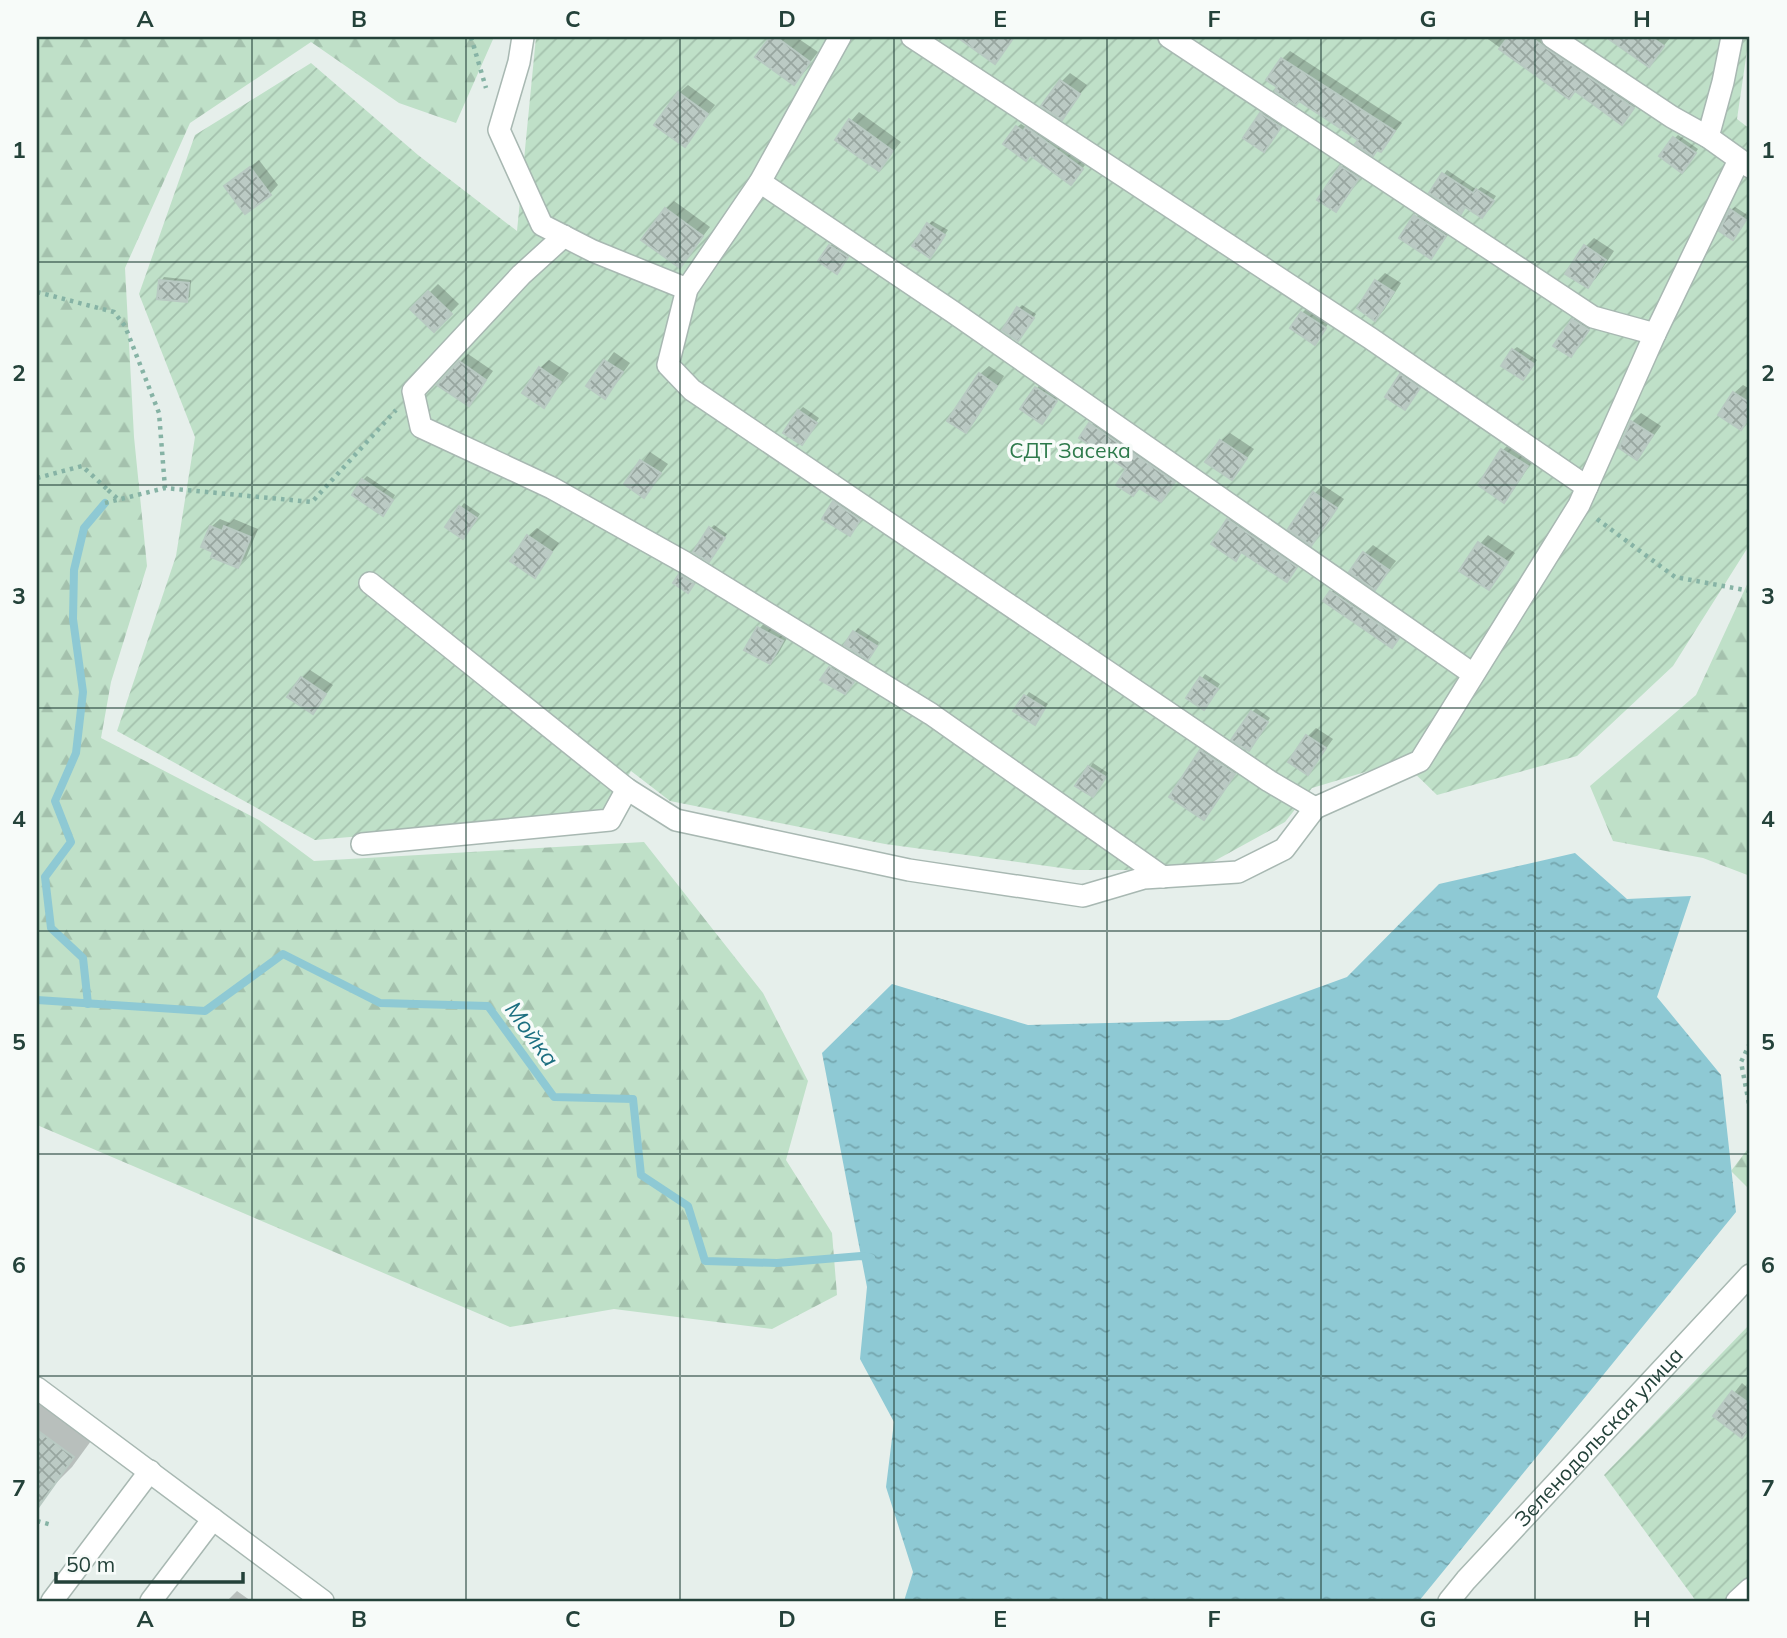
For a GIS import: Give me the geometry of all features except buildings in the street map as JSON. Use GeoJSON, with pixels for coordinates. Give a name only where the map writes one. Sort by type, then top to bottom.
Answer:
{"type":"FeatureCollection","features":[{"type":"Feature","properties":{"kind":"street"},"geometry":{"type":"LineString","coordinates":[[523,37],[519,62],[499,130],[542,225],[593,251],[687,289]]}},
{"type":"Feature","properties":{"kind":"street"},"geometry":{"type":"LineString","coordinates":[[840,37],[760,182],[687,289],[668,365],[692,390],[1269,780],[1315,808]]}},
{"type":"Feature","properties":{"kind":"street"},"geometry":{"type":"LineString","coordinates":[[912,37],[1370,338],[1583,496]]}},
{"type":"Feature","properties":{"kind":"street"},"geometry":{"type":"LineString","coordinates":[[1168,37],[1593,317],[1655,334]]}},
{"type":"Feature","properties":{"kind":"street"},"geometry":{"type":"LineString","coordinates":[[370,583],[627,789],[676,820],[909,870],[1083,896],[1144,878],[1238,872],[1284,849],[1315,808],[1420,761],[1583,496],[1655,334],[1745,164],[1552,37]]}},
{"type":"Feature","properties":{"kind":"street"},"geometry":{"type":"LineString","coordinates":[[1707,137],[1723,82],[1732,37]]}},
{"type":"Feature","properties":{"kind":"street"},"geometry":{"type":"LineString","coordinates":[[760,182],[953,312],[1473,674]]}},
{"type":"Feature","properties":{"kind":"street"},"geometry":{"type":"LineString","coordinates":[[564,236],[521,275],[413,391],[421,427],[552,488],[684,562],[931,714],[1163,877]]}},
{"type":"Feature","properties":{"kind":"street"},"geometry":{"type":"LineString","coordinates":[[362,844],[610,820],[627,789]]}},
{"type":"Feature","properties":{"kind":"street","name":"Зеленодольская улица"},"geometry":{"type":"LineString","coordinates":[[1449,1601],[1750,1275]]}},
{"type":"Feature","properties":{"kind":"street"},"geometry":{"type":"LineString","coordinates":[[37,1388],[323,1601]]}},
{"type":"Feature","properties":{"kind":"street"},"geometry":{"type":"LineString","coordinates":[[52,1601],[150,1471]]}},
{"type":"Feature","properties":{"kind":"street"},"geometry":{"type":"LineString","coordinates":[[151,1601],[213,1519]]}},
{"type":"Feature","properties":{"kind":"street"},"geometry":{"type":"LineString","coordinates":[[1737,1601],[1750,1589]]}},
{"type":"Feature","properties":{"kind":"path"},"geometry":{"type":"LineString","coordinates":[[471,37],[487,90]]}},
{"type":"Feature","properties":{"kind":"path"},"geometry":{"type":"LineString","coordinates":[[37,292],[114,312],[125,326],[159,413],[165,488]]}},
{"type":"Feature","properties":{"kind":"path"},"geometry":{"type":"LineString","coordinates":[[105,503],[165,488],[312,502],[413,391]]}},
{"type":"Feature","properties":{"kind":"path"},"geometry":{"type":"LineString","coordinates":[[37,478],[82,466],[119,500]]}},
{"type":"Feature","properties":{"kind":"path"},"geometry":{"type":"LineString","coordinates":[[1583,496],[1675,577],[1750,591]]}},
{"type":"Feature","properties":{"kind":"path"},"geometry":{"type":"LineString","coordinates":[[1750,1043],[1741,1062],[1750,1109]]}},
{"type":"Feature","properties":{"kind":"path"},"geometry":{"type":"LineString","coordinates":[[37,1521],[52,1525]]}},
{"type":"Feature","properties":{"kind":"green space"},"geometry":{"type":"Polygon","coordinates":[[[37,37],[494,37],[456,123],[399,103],[311,42],[190,123],[125,268],[134,437],[147,566],[111,682],[101,738],[259,820],[314,861],[644,842],[763,993],[808,1081],[786,1160],[832,1233],[837,1295],[772,1329],[614,1309],[510,1327],[37,1125],[37,37]]]}},
{"type":"Feature","properties":{"kind":"green space","name":"СДТ Засека"},"geometry":{"type":"Polygon","coordinates":[[[536,37],[1749,37],[1737,119],[1750,129],[1750,544],[1673,666],[1577,756],[1437,795],[1402,761],[1312,788],[1285,822],[1198,870],[1076,870],[885,844],[670,801],[631,771],[606,815],[315,840],[117,731],[176,556],[195,437],[139,294],[195,135],[311,63],[418,155],[517,231],[536,37]]]}},
{"type":"Feature","properties":{"kind":"green space"},"geometry":{"type":"Polygon","coordinates":[[[1750,578],[1750,876],[1703,858],[1613,841],[1590,786],[1696,695],[1750,578]]]}},
{"type":"Feature","properties":{"kind":"green space"},"geometry":{"type":"Polygon","coordinates":[[[1750,1146],[1750,1190],[1731,1171],[1750,1146]]]}},
{"type":"Feature","properties":{"kind":"green space"},"geometry":{"type":"Polygon","coordinates":[[[1750,1324],[1750,1601],[1696,1601],[1604,1475],[1750,1324]]]}},
{"type":"Feature","properties":{"kind":"water"},"geometry":{"type":"Polygon","coordinates":[[[1575,853],[1627,899],[1691,896],[1657,997],[1721,1075],[1736,1212],[1419,1601],[904,1601],[913,1572],[886,1487],[894,1422],[860,1359],[867,1287],[822,1053],[892,984],[1028,1025],[1229,1020],[1347,977],[1439,884],[1575,853]]]}},
{"type":"Feature","properties":{"kind":"waterway"},"geometry":{"type":"LineString","coordinates":[[88,1004],[83,958],[51,928],[45,877],[71,842],[55,801],[76,753],[83,692],[73,619],[74,570],[84,528],[105,503]]}},
{"type":"Feature","properties":{"kind":"waterway","name":"Мойка"},"geometry":{"type":"LineString","coordinates":[[37,1000],[205,1011],[283,954],[380,1003],[488,1006],[554,1097],[633,1099],[641,1175],[688,1206],[705,1261],[777,1263],[861,1256],[871,1258]]}}]}
